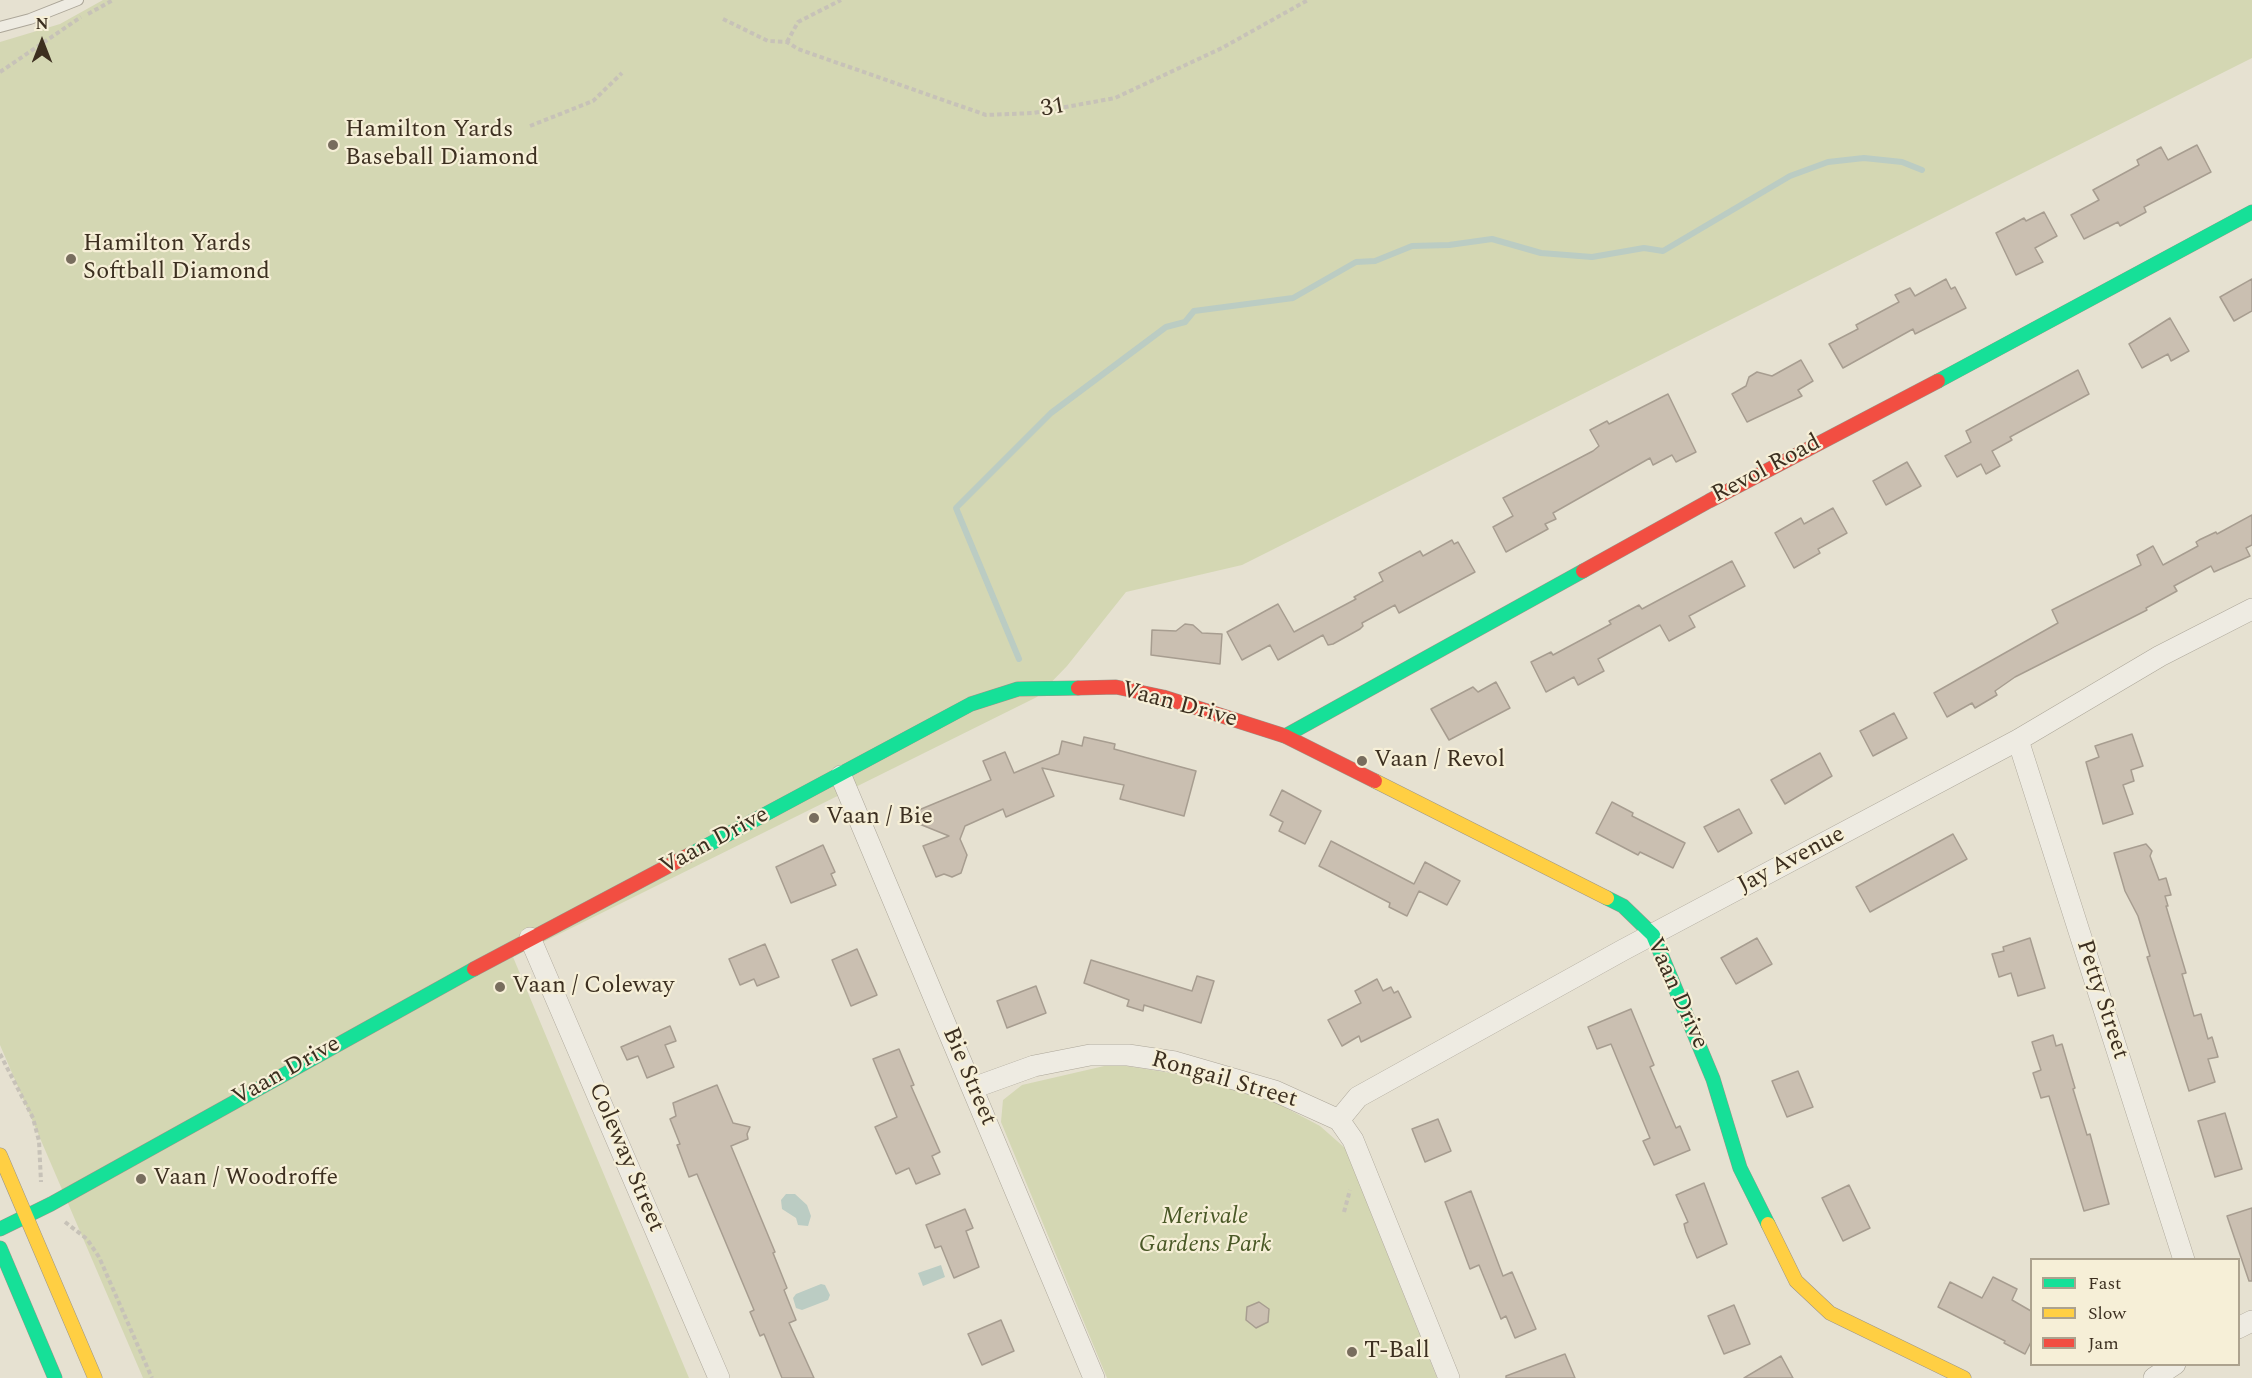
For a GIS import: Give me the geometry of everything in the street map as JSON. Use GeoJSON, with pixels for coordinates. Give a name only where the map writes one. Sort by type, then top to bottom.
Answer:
{"type":"FeatureCollection","features":[{"type":"Feature","properties":{"kind":"street","name":"Revol Road"},"geometry":{"type":"LineString","coordinates":[[1285,736],[1709,501],[2098,297],[2252,212]]}},
{"type":"Feature","properties":{"kind":"street","name":"Jay Avenue"},"geometry":{"type":"LineString","coordinates":[[1339,1120],[1358,1097],[1653,935],[2018,740],[2160,656],[2252,609]]}},
{"type":"Feature","properties":{"kind":"street","name":"Vaan Drive"},"geometry":{"type":"LineString","coordinates":[[0,1229],[27,1217],[530,938],[841,776],[971,704],[1018,689],[1116,687],[1163,697],[1285,736],[1623,906],[1653,935],[1713,1079],[1740,1168],[1796,1281],[1830,1313],[1964,1378]]}},
{"type":"Feature","properties":{"kind":"street","name":"Petty Street"},"geometry":{"type":"LineString","coordinates":[[2018,740],[2183,1258]]}},
{"type":"Feature","properties":{"kind":"street","name":"Bie Street"},"geometry":{"type":"LineString","coordinates":[[841,776],[1094,1378]]}},
{"type":"Feature","properties":{"kind":"street","name":"Coleway Street"},"geometry":{"type":"LineString","coordinates":[[530,938],[718,1378]]}},
{"type":"Feature","properties":{"kind":"street","name":"Rongail Street"},"geometry":{"type":"LineString","coordinates":[[973,1088],[1034,1066],[1090,1055],[1128,1055],[1175,1062],[1275,1091],[1339,1120]]}},
{"type":"Feature","properties":{"kind":"street"},"geometry":{"type":"LineString","coordinates":[[1339,1120],[1353,1140],[1449,1378]]}},
{"type":"Feature","properties":{"kind":"street"},"geometry":{"type":"LineString","coordinates":[[0,1155],[95,1378]]}},
{"type":"Feature","properties":{"kind":"street"},"geometry":{"type":"LineString","coordinates":[[0,1248],[56,1378]]}},
{"type":"Feature","properties":{"kind":"street"},"geometry":{"type":"LineString","coordinates":[[2154,1378],[2173,1366]]}},
{"type":"Feature","properties":{"kind":"lane"},"geometry":{"type":"LineString","coordinates":[[0,27],[30,19],[78,0]]}},
{"type":"Feature","properties":{"kind":"path"},"geometry":{"type":"LineString","coordinates":[[0,72],[78,19],[113,0]]}},
{"type":"Feature","properties":{"kind":"path"},"geometry":{"type":"LineString","coordinates":[[787,42],[798,22],[841,0]]}},
{"type":"Feature","properties":{"kind":"path","name":"31"},"geometry":{"type":"LineString","coordinates":[[723,19],[768,40],[787,42],[798,49],[986,115],[1033,113],[1115,98],[1222,48],[1308,0]]}},
{"type":"Feature","properties":{"kind":"path"},"geometry":{"type":"LineString","coordinates":[[530,126],[593,101],[622,73]]}},
{"type":"Feature","properties":{"kind":"path"},"geometry":{"type":"LineString","coordinates":[[0,1054],[33,1118],[39,1141],[41,1185]]}},
{"type":"Feature","properties":{"kind":"path"},"geometry":{"type":"LineString","coordinates":[[59,1216],[87,1239],[99,1257],[152,1378]]}},
{"type":"Feature","properties":{"kind":"green space"},"geometry":{"type":"Polygon","coordinates":[[[103,0],[2252,0],[2252,58],[1242,565],[1126,592],[1067,666],[1037,697],[513,957],[689,1378],[143,1378],[0,1045],[0,42],[60,24],[103,0]]]}},
{"type":"Feature","properties":{"kind":"green space","name":"Merivale Gardens Park"},"geometry":{"type":"Polygon","coordinates":[[[1113,1064],[1190,1076],[1271,1100],[1320,1126],[1345,1148],[1437,1378],[1107,1378],[1001,1122],[1003,1100],[1022,1085],[1113,1064]]]}},
{"type":"Feature","properties":{"kind":"shaded area"},"geometry":{"type":"Polygon","coordinates":[[[786,1194],[795,1194],[807,1205],[811,1216],[808,1226],[798,1225],[796,1218],[782,1209],[781,1200],[786,1194]]]}},
{"type":"Feature","properties":{"kind":"shaded area"},"geometry":{"type":"Polygon","coordinates":[[[941,1265],[945,1277],[923,1286],[918,1273],[941,1265]]]}},
{"type":"Feature","properties":{"kind":"shaded area"},"geometry":{"type":"Polygon","coordinates":[[[821,1284],[825,1285],[830,1295],[828,1300],[802,1310],[796,1308],[793,1298],[796,1294],[821,1284]]]}},
{"type":"Feature","properties":{"kind":"building"},"geometry":{"type":"Polygon","coordinates":[[[2197,145],[2211,172],[2144,207],[2146,212],[2120,226],[2118,222],[2084,239],[2071,215],[2099,200],[2093,190],[2139,165],[2137,160],[2161,147],[2168,160],[2197,145]]]}},
{"type":"Feature","properties":{"kind":"building"},"geometry":{"type":"Polygon","coordinates":[[[2044,212],[2057,236],[2035,248],[2043,262],[2016,275],[1996,233],[2024,218],[2026,221],[2044,212]]]}},
{"type":"Feature","properties":{"kind":"building"},"geometry":{"type":"Polygon","coordinates":[[[1946,279],[1951,289],[1955,287],[1966,308],[1915,334],[1913,329],[1843,368],[1829,344],[1858,329],[1856,325],[1899,302],[1895,295],[1910,288],[1915,296],[1946,279]]]}},
{"type":"Feature","properties":{"kind":"building"},"geometry":{"type":"Polygon","coordinates":[[[2252,279],[2252,311],[2234,321],[2220,297],[2252,279]]]}},
{"type":"Feature","properties":{"kind":"building"},"geometry":{"type":"Polygon","coordinates":[[[2170,318],[2189,351],[2171,361],[2168,354],[2142,368],[2129,344],[2170,318]]]}},
{"type":"Feature","properties":{"kind":"building"},"geometry":{"type":"Polygon","coordinates":[[[1801,360],[1813,381],[1798,390],[1802,396],[1747,422],[1732,394],[1746,386],[1749,377],[1757,372],[1772,376],[1801,360]]]}},
{"type":"Feature","properties":{"kind":"building"},"geometry":{"type":"Polygon","coordinates":[[[2078,370],[2089,394],[2010,437],[2012,440],[1992,451],[2000,466],[1986,474],[1981,464],[1957,477],[1945,456],[1971,442],[1966,431],[2078,370]]]}},
{"type":"Feature","properties":{"kind":"building"},"geometry":{"type":"Polygon","coordinates":[[[1668,394],[1696,452],[1676,462],[1672,455],[1653,465],[1650,458],[1553,513],[1556,519],[1545,524],[1548,529],[1506,552],[1493,527],[1513,516],[1503,498],[1593,451],[1599,446],[1590,430],[1607,421],[1609,424],[1668,394]]]}},
{"type":"Feature","properties":{"kind":"building"},"geometry":{"type":"Polygon","coordinates":[[[1907,462],[1921,486],[1886,505],[1873,481],[1907,462]]]}},
{"type":"Feature","properties":{"kind":"building"},"geometry":{"type":"Polygon","coordinates":[[[1833,508],[1847,533],[1818,549],[1820,553],[1794,568],[1775,533],[1801,518],[1804,524],[1833,508]]]}},
{"type":"Feature","properties":{"kind":"building"},"geometry":{"type":"Polygon","coordinates":[[[2252,515],[2252,545],[2246,548],[2250,556],[2214,572],[2211,566],[2174,586],[2177,591],[2146,608],[2147,610],[2015,677],[1995,691],[1997,695],[1975,708],[1972,703],[1947,717],[1934,693],[2058,623],[2052,610],[2141,565],[2137,555],[2153,546],[2163,565],[2198,546],[2196,542],[2199,540],[2216,532],[2217,534],[2252,515]]]}},
{"type":"Feature","properties":{"kind":"building"},"geometry":{"type":"Polygon","coordinates":[[[1452,540],[1454,544],[1458,542],[1475,572],[1399,613],[1395,605],[1362,623],[1363,626],[1360,629],[1333,644],[1328,645],[1323,635],[1278,660],[1270,645],[1242,660],[1227,632],[1278,604],[1294,632],[1356,599],[1354,597],[1383,581],[1379,573],[1420,551],[1423,556],[1452,540]]]}},
{"type":"Feature","properties":{"kind":"building"},"geometry":{"type":"Polygon","coordinates":[[[1732,561],[1745,586],[1689,616],[1695,627],[1669,641],[1660,625],[1598,659],[1604,671],[1578,685],[1574,677],[1546,692],[1531,662],[1551,652],[1553,655],[1611,624],[1609,621],[1639,605],[1642,609],[1732,561]]]}},
{"type":"Feature","properties":{"kind":"building"},"geometry":{"type":"Polygon","coordinates":[[[1185,624],[1193,625],[1202,633],[1222,634],[1220,664],[1151,655],[1152,630],[1176,631],[1185,624]]]}},
{"type":"Feature","properties":{"kind":"building"},"geometry":{"type":"Polygon","coordinates":[[[1496,682],[1510,708],[1449,740],[1431,709],[1473,687],[1478,692],[1496,682]]]}},
{"type":"Feature","properties":{"kind":"building"},"geometry":{"type":"Polygon","coordinates":[[[1894,713],[1907,738],[1873,756],[1860,731],[1894,713]]]}},
{"type":"Feature","properties":{"kind":"building"},"geometry":{"type":"Polygon","coordinates":[[[2132,734],[2143,766],[2131,770],[2134,781],[2123,785],[2133,814],[2103,824],[2086,762],[2099,757],[2095,746],[2132,734]]]}},
{"type":"Feature","properties":{"kind":"building"},"geometry":{"type":"Polygon","coordinates":[[[1084,737],[1115,744],[1114,749],[1196,771],[1184,816],[1120,799],[1124,785],[1042,768],[1054,796],[1006,817],[1003,809],[965,826],[960,839],[967,855],[961,873],[952,877],[944,874],[936,877],[923,846],[949,836],[902,817],[991,780],[983,761],[1005,752],[1014,773],[1059,754],[1062,741],[1082,746],[1084,737]]]}},
{"type":"Feature","properties":{"kind":"building"},"geometry":{"type":"Polygon","coordinates":[[[1820,753],[1832,776],[1785,804],[1771,780],[1820,753]]]}},
{"type":"Feature","properties":{"kind":"building"},"geometry":{"type":"Polygon","coordinates":[[[1282,790],[1321,811],[1305,844],[1279,831],[1283,822],[1270,815],[1282,790]]]}},
{"type":"Feature","properties":{"kind":"building"},"geometry":{"type":"Polygon","coordinates":[[[1612,802],[1633,813],[1632,816],[1685,843],[1673,868],[1640,852],[1638,855],[1596,833],[1612,802]]]}},
{"type":"Feature","properties":{"kind":"building"},"geometry":{"type":"Polygon","coordinates":[[[1739,809],[1752,833],[1718,852],[1704,827],[1739,809]]]}},
{"type":"Feature","properties":{"kind":"building"},"geometry":{"type":"Polygon","coordinates":[[[1953,834],[1967,859],[1870,912],[1856,887],[1953,834]]]}},
{"type":"Feature","properties":{"kind":"building"},"geometry":{"type":"Polygon","coordinates":[[[1331,841],[1414,884],[1425,862],[1460,881],[1447,905],[1419,891],[1407,916],[1389,907],[1390,903],[1319,866],[1331,841]]]}},
{"type":"Feature","properties":{"kind":"building"},"geometry":{"type":"Polygon","coordinates":[[[2146,844],[2152,851],[2150,856],[2159,880],[2166,878],[2171,895],[2165,896],[2168,906],[2166,906],[2186,973],[2182,974],[2194,1016],[2201,1014],[2208,1039],[2212,1037],[2218,1057],[2208,1059],[2215,1082],[2189,1091],[2147,957],[2150,956],[2138,916],[2125,891],[2114,853],[2146,844]]]}},
{"type":"Feature","properties":{"kind":"building"},"geometry":{"type":"Polygon","coordinates":[[[823,845],[835,872],[831,874],[836,885],[791,903],[776,867],[823,845]]]}},
{"type":"Feature","properties":{"kind":"building"},"geometry":{"type":"Polygon","coordinates":[[[1757,938],[1772,964],[1736,984],[1721,958],[1757,938]]]}},
{"type":"Feature","properties":{"kind":"building"},"geometry":{"type":"Polygon","coordinates":[[[2030,938],[2045,988],[2018,996],[2011,973],[1999,977],[1992,954],[2004,951],[2003,947],[2030,938]]]}},
{"type":"Feature","properties":{"kind":"building"},"geometry":{"type":"Polygon","coordinates":[[[765,944],[779,977],[757,986],[754,979],[740,985],[729,959],[765,944]]]}},
{"type":"Feature","properties":{"kind":"building"},"geometry":{"type":"Polygon","coordinates":[[[857,949],[877,995],[851,1006],[832,960],[857,949]]]}},
{"type":"Feature","properties":{"kind":"building"},"geometry":{"type":"Polygon","coordinates":[[[1091,960],[1192,991],[1197,976],[1214,981],[1201,1023],[1144,1005],[1143,1011],[1127,1006],[1129,1000],[1084,983],[1091,960]]]}},
{"type":"Feature","properties":{"kind":"building"},"geometry":{"type":"Polygon","coordinates":[[[1377,979],[1383,991],[1391,987],[1394,993],[1398,991],[1411,1017],[1361,1042],[1359,1036],[1342,1046],[1328,1020],[1361,1003],[1355,991],[1377,979]]]}},
{"type":"Feature","properties":{"kind":"building"},"geometry":{"type":"Polygon","coordinates":[[[1036,986],[1046,1013],[1007,1028],[997,1001],[1036,986]]]}},
{"type":"Feature","properties":{"kind":"building"},"geometry":{"type":"Polygon","coordinates":[[[1631,1009],[1654,1065],[1650,1067],[1676,1128],[1680,1126],[1690,1150],[1654,1165],[1643,1141],[1650,1138],[1611,1044],[1597,1049],[1588,1027],[1631,1009]]]}},
{"type":"Feature","properties":{"kind":"building"},"geometry":{"type":"Polygon","coordinates":[[[670,1026],[676,1041],[665,1045],[674,1067],[647,1078],[638,1056],[627,1060],[621,1047],[670,1026]]]}},
{"type":"Feature","properties":{"kind":"building"},"geometry":{"type":"Polygon","coordinates":[[[2053,1035],[2056,1046],[2062,1044],[2075,1088],[2073,1089],[2087,1135],[2090,1134],[2109,1204],[2084,1211],[2049,1096],[2041,1098],[2033,1073],[2041,1070],[2032,1042],[2053,1035]]]}},
{"type":"Feature","properties":{"kind":"building"},"geometry":{"type":"Polygon","coordinates":[[[899,1049],[914,1085],[911,1086],[940,1152],[932,1156],[940,1174],[916,1184],[909,1168],[896,1174],[875,1127],[897,1117],[873,1059],[899,1049]]]}},
{"type":"Feature","properties":{"kind":"building"},"geometry":{"type":"Polygon","coordinates":[[[1798,1071],[1813,1107],[1787,1117],[1772,1081],[1798,1071]]]}},
{"type":"Feature","properties":{"kind":"building"},"geometry":{"type":"Polygon","coordinates":[[[717,1085],[733,1123],[750,1127],[747,1134],[748,1139],[731,1146],[775,1252],[773,1253],[787,1288],[784,1290],[796,1320],[789,1323],[814,1378],[782,1378],[764,1334],[760,1336],[750,1312],[754,1310],[697,1174],[689,1177],[677,1145],[680,1144],[670,1119],[676,1116],[673,1103],[717,1085]]]}},
{"type":"Feature","properties":{"kind":"building"},"geometry":{"type":"Polygon","coordinates":[[[2225,1113],[2242,1169],[2215,1177],[2198,1121],[2225,1113]]]}},
{"type":"Feature","properties":{"kind":"building"},"geometry":{"type":"Polygon","coordinates":[[[1438,1119],[1451,1151],[1425,1162],[1412,1129],[1438,1119]]]}},
{"type":"Feature","properties":{"kind":"building"},"geometry":{"type":"Polygon","coordinates":[[[1704,1183],[1727,1244],[1697,1258],[1684,1224],[1688,1222],[1676,1195],[1704,1183]]]}},
{"type":"Feature","properties":{"kind":"building"},"geometry":{"type":"Polygon","coordinates":[[[1849,1185],[1870,1228],[1843,1241],[1822,1198],[1849,1185]]]}},
{"type":"Feature","properties":{"kind":"building"},"geometry":{"type":"Polygon","coordinates":[[[1471,1191],[1503,1276],[1512,1272],[1536,1329],[1515,1338],[1506,1316],[1501,1319],[1479,1265],[1470,1269],[1445,1202],[1471,1191]]]}},
{"type":"Feature","properties":{"kind":"building"},"geometry":{"type":"Polygon","coordinates":[[[2252,1208],[2252,1281],[2249,1281],[2227,1216],[2252,1208]]]}},
{"type":"Feature","properties":{"kind":"building"},"geometry":{"type":"Polygon","coordinates":[[[965,1209],[973,1228],[966,1231],[979,1267],[954,1278],[941,1246],[935,1248],[926,1225],[965,1209]]]}},
{"type":"Feature","properties":{"kind":"building"},"geometry":{"type":"Polygon","coordinates":[[[1993,1277],[2017,1289],[2012,1300],[2030,1310],[2030,1344],[2025,1354],[2004,1343],[2005,1341],[1938,1307],[1950,1282],[1982,1298],[1993,1277]]]}},
{"type":"Feature","properties":{"kind":"building"},"geometry":{"type":"Polygon","coordinates":[[[1259,1302],[1269,1309],[1268,1322],[1256,1328],[1246,1320],[1247,1307],[1259,1302]]]}},
{"type":"Feature","properties":{"kind":"building"},"geometry":{"type":"Polygon","coordinates":[[[1734,1305],[1750,1344],[1724,1354],[1708,1316],[1734,1305]]]}},
{"type":"Feature","properties":{"kind":"building"},"geometry":{"type":"Polygon","coordinates":[[[1001,1320],[1014,1351],[982,1365],[968,1334],[1001,1320]]]}},
{"type":"Feature","properties":{"kind":"building"},"geometry":{"type":"Polygon","coordinates":[[[1565,1354],[1575,1378],[1506,1378],[1506,1376],[1565,1354]]]}},
{"type":"Feature","properties":{"kind":"building"},"geometry":{"type":"Polygon","coordinates":[[[1781,1356],[1793,1378],[1744,1378],[1781,1356]]]}},
{"type":"Feature","properties":{"kind":"waterway"},"geometry":{"type":"LineString","coordinates":[[1019,659],[956,508],[1051,413],[1166,327],[1185,322],[1194,311],[1293,298],[1356,262],[1375,261],[1412,246],[1449,245],[1492,239],[1541,253],[1592,257],[1644,248],[1663,251],[1790,176],[1828,162],[1864,158],[1902,162],[1922,170]]}},
{"type":"Feature","properties":{"kind":"traffic: fast"},"geometry":{"type":"LineString","coordinates":[[1938,381],[2252,212]]}},
{"type":"Feature","properties":{"kind":"traffic: fast"},"geometry":{"type":"LineString","coordinates":[[1285,736],[1583,571]]}},
{"type":"Feature","properties":{"kind":"traffic: fast"},"geometry":{"type":"LineString","coordinates":[[691,854],[971,704],[1018,689],[1078,688]]}},
{"type":"Feature","properties":{"kind":"traffic: fast"},"geometry":{"type":"LineString","coordinates":[[1607,898],[1623,906],[1653,935],[1713,1079],[1740,1168],[1768,1224]]}},
{"type":"Feature","properties":{"kind":"traffic: fast"},"geometry":{"type":"LineString","coordinates":[[0,1229],[51,1204],[474,969]]}},
{"type":"Feature","properties":{"kind":"traffic: fast"},"geometry":{"type":"LineString","coordinates":[[0,1248],[55,1378]]}},
{"type":"Feature","properties":{"kind":"traffic: slow"},"geometry":{"type":"LineString","coordinates":[[1375,781],[1607,898]]}},
{"type":"Feature","properties":{"kind":"traffic: slow"},"geometry":{"type":"LineString","coordinates":[[0,1155],[95,1378]]}},
{"type":"Feature","properties":{"kind":"traffic: slow"},"geometry":{"type":"LineString","coordinates":[[1768,1224],[1796,1281],[1830,1313],[1964,1378]]}},
{"type":"Feature","properties":{"kind":"traffic: jam"},"geometry":{"type":"LineString","coordinates":[[1583,571],[1709,501],[1938,381]]}},
{"type":"Feature","properties":{"kind":"traffic: jam"},"geometry":{"type":"LineString","coordinates":[[1078,688],[1116,687],[1163,697],[1285,736],[1375,781]]}},
{"type":"Feature","properties":{"kind":"traffic: jam"},"geometry":{"type":"LineString","coordinates":[[474,969],[691,854]]}},
{"type":"Feature","properties":{"kind":"place","name":"Hamilton Yards Baseball Diamond"},"geometry":{"type":"Point","coordinates":[333,145]}},
{"type":"Feature","properties":{"kind":"place","name":"Hamilton Yards Softball Diamond"},"geometry":{"type":"Point","coordinates":[71,259]}},
{"type":"Feature","properties":{"kind":"place","name":"Vaan / Revol"},"geometry":{"type":"Point","coordinates":[1362,761]}},
{"type":"Feature","properties":{"kind":"place","name":"Vaan / Bie"},"geometry":{"type":"Point","coordinates":[814,818]}},
{"type":"Feature","properties":{"kind":"place","name":"Vaan / Coleway"},"geometry":{"type":"Point","coordinates":[500,987]}},
{"type":"Feature","properties":{"kind":"place","name":"Vaan / Woodroffe"},"geometry":{"type":"Point","coordinates":[141,1179]}},
{"type":"Feature","properties":{"kind":"place","name":"T-Ball"},"geometry":{"type":"Point","coordinates":[1352,1352]}}]}
